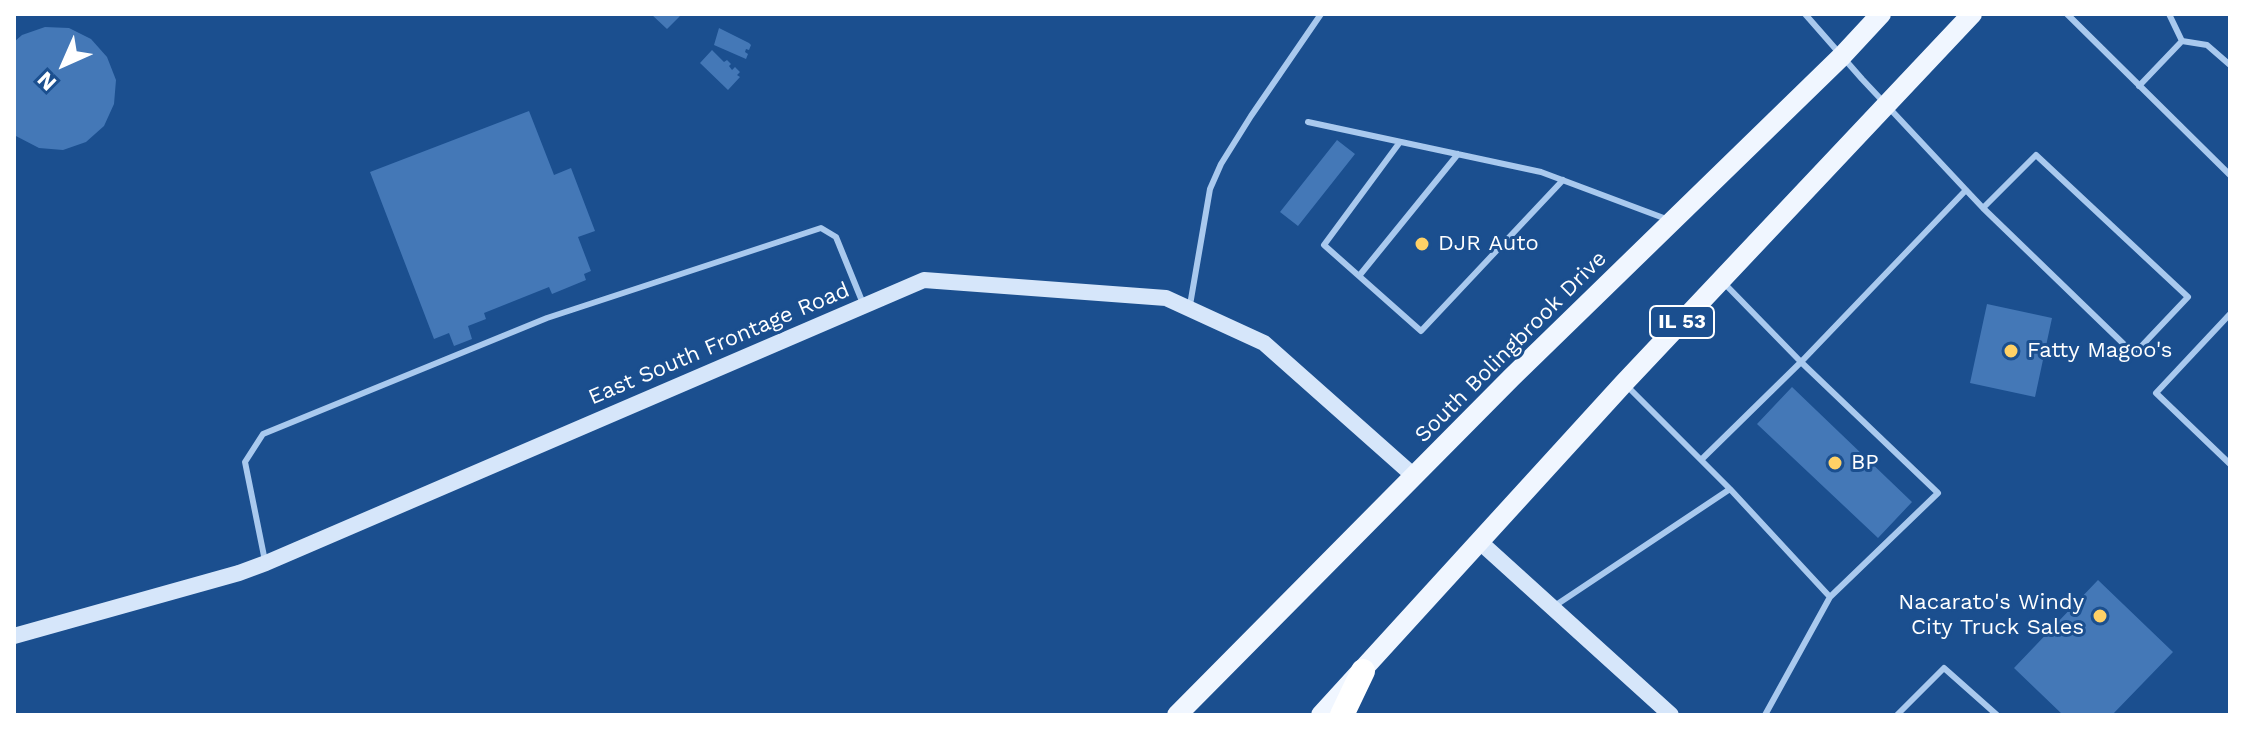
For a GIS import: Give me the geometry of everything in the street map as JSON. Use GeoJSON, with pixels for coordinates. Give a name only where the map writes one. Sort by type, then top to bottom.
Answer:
{"type":"FeatureCollection","features":[{"type":"Feature","properties":{"kind":"highway"},"geometry":{"type":"LineString","coordinates":[[1342,715],[1363,671]]}},
{"type":"Feature","properties":{"kind":"main road","name":"South Bolingbrook Drive"},"geometry":{"type":"LineString","coordinates":[[1177,715],[1512,377],[1842,56],[1881,14]]}},
{"type":"Feature","properties":{"kind":"main road","name":"IL 53"},"geometry":{"type":"LineString","coordinates":[[1321,715],[1624,383],[1972,14]]}},
{"type":"Feature","properties":{"kind":"street","name":"East South Frontage Road"},"geometry":{"type":"LineString","coordinates":[[14,636],[266,563],[924,280],[1166,298],[1264,343],[1415,477]]}},
{"type":"Feature","properties":{"kind":"street"},"geometry":{"type":"LineString","coordinates":[[1480,542],[1671,715]]}},
{"type":"Feature","properties":{"kind":"lane"},"geometry":{"type":"LineString","coordinates":[[1189,309],[1210,189],[1221,164],[1321,14]]}},
{"type":"Feature","properties":{"kind":"lane"},"geometry":{"type":"LineString","coordinates":[[1805,14],[1983,208],[2134,354],[2188,297],[2036,155],[1983,208]]}},
{"type":"Feature","properties":{"kind":"lane"},"geometry":{"type":"LineString","coordinates":[[2067,14],[2230,175]]}},
{"type":"Feature","properties":{"kind":"lane"},"geometry":{"type":"LineString","coordinates":[[2169,14],[2182,41]]}},
{"type":"Feature","properties":{"kind":"lane"},"geometry":{"type":"LineString","coordinates":[[2139,86],[2182,41]]}},
{"type":"Feature","properties":{"kind":"lane"},"geometry":{"type":"LineString","coordinates":[[2182,41],[2207,45],[2230,65]]}},
{"type":"Feature","properties":{"kind":"lane"},"geometry":{"type":"LineString","coordinates":[[1308,122],[1541,172],[1672,221]]}},
{"type":"Feature","properties":{"kind":"lane"},"geometry":{"type":"LineString","coordinates":[[1400,142],[1324,245],[1421,331],[1563,180]]}},
{"type":"Feature","properties":{"kind":"lane"},"geometry":{"type":"LineString","coordinates":[[1359,276],[1458,154]]}},
{"type":"Feature","properties":{"kind":"lane"},"geometry":{"type":"LineString","coordinates":[[1701,460],[1801,362],[1966,190]]}},
{"type":"Feature","properties":{"kind":"lane"},"geometry":{"type":"LineString","coordinates":[[266,563],[245,462],[263,434],[547,318],[821,228],[836,237],[864,306]]}},
{"type":"Feature","properties":{"kind":"lane"},"geometry":{"type":"LineString","coordinates":[[1722,281],[1801,362],[1938,493],[1830,597],[1765,715]]}},
{"type":"Feature","properties":{"kind":"lane"},"geometry":{"type":"LineString","coordinates":[[2230,314],[2156,393],[2230,464]]}},
{"type":"Feature","properties":{"kind":"lane"},"geometry":{"type":"LineString","coordinates":[[1624,383],[1730,489],[1830,597]]}},
{"type":"Feature","properties":{"kind":"lane"},"geometry":{"type":"LineString","coordinates":[[1553,607],[1730,489]]}},
{"type":"Feature","properties":{"kind":"lane"},"geometry":{"type":"LineString","coordinates":[[1897,715],[1944,668],[1997,715]]}},
{"type":"Feature","properties":{"kind":"building"},"geometry":{"type":"Polygon","coordinates":[[[651,14],[678,14],[680,16],[667,29],[651,14]]]}},
{"type":"Feature","properties":{"kind":"building"},"geometry":{"type":"Polygon","coordinates":[[[45,27],[69,28],[91,39],[107,57],[116,80],[114,104],[104,126],[86,142],[63,150],[39,148],[14,135],[14,42],[22,35],[45,27]]]}},
{"type":"Feature","properties":{"kind":"building"},"geometry":{"type":"Polygon","coordinates":[[[719,28],[751,45],[749,50],[746,49],[746,59],[714,45],[719,28]]]}},
{"type":"Feature","properties":{"kind":"building"},"geometry":{"type":"Polygon","coordinates":[[[712,50],[724,62],[727,60],[731,64],[732,70],[735,67],[740,72],[737,75],[740,77],[728,90],[700,63],[712,50]]]}},
{"type":"Feature","properties":{"kind":"building"},"geometry":{"type":"Polygon","coordinates":[[[529,111],[554,175],[571,168],[595,231],[578,237],[591,271],[584,274],[586,280],[552,294],[549,287],[484,313],[486,319],[468,326],[472,339],[454,346],[449,333],[434,339],[370,172],[529,111]]]}},
{"type":"Feature","properties":{"kind":"building"},"geometry":{"type":"Polygon","coordinates":[[[1337,140],[1355,154],[1298,226],[1280,212],[1337,140]]]}},
{"type":"Feature","properties":{"kind":"building","name":"Fatty Magoo's"},"geometry":{"type":"Polygon","coordinates":[[[1987,304],[2052,318],[2035,397],[1970,383],[1987,304]]]}},
{"type":"Feature","properties":{"kind":"building","name":"BP"},"geometry":{"type":"Polygon","coordinates":[[[1792,387],[1912,502],[1878,538],[1757,424],[1792,387]]]}},
{"type":"Feature","properties":{"kind":"building","name":"Nacarato's Windy City Truck Sales"},"geometry":{"type":"Polygon","coordinates":[[[2098,580],[2173,652],[2112,715],[2063,715],[2014,668],[2098,580]]]}},
{"type":"Feature","properties":{"kind":"place","name":"DJR Auto"},"geometry":{"type":"Point","coordinates":[1422,244]}},
{"type":"Feature","properties":{"kind":"place","name":"Fatty Magoo's"},"geometry":{"type":"Point","coordinates":[2011,351]}},
{"type":"Feature","properties":{"kind":"place","name":"BP"},"geometry":{"type":"Point","coordinates":[1835,463]}},
{"type":"Feature","properties":{"kind":"place","name":"Nacarato's Windy City Truck Sales"},"geometry":{"type":"Point","coordinates":[2100,616]}}]}
